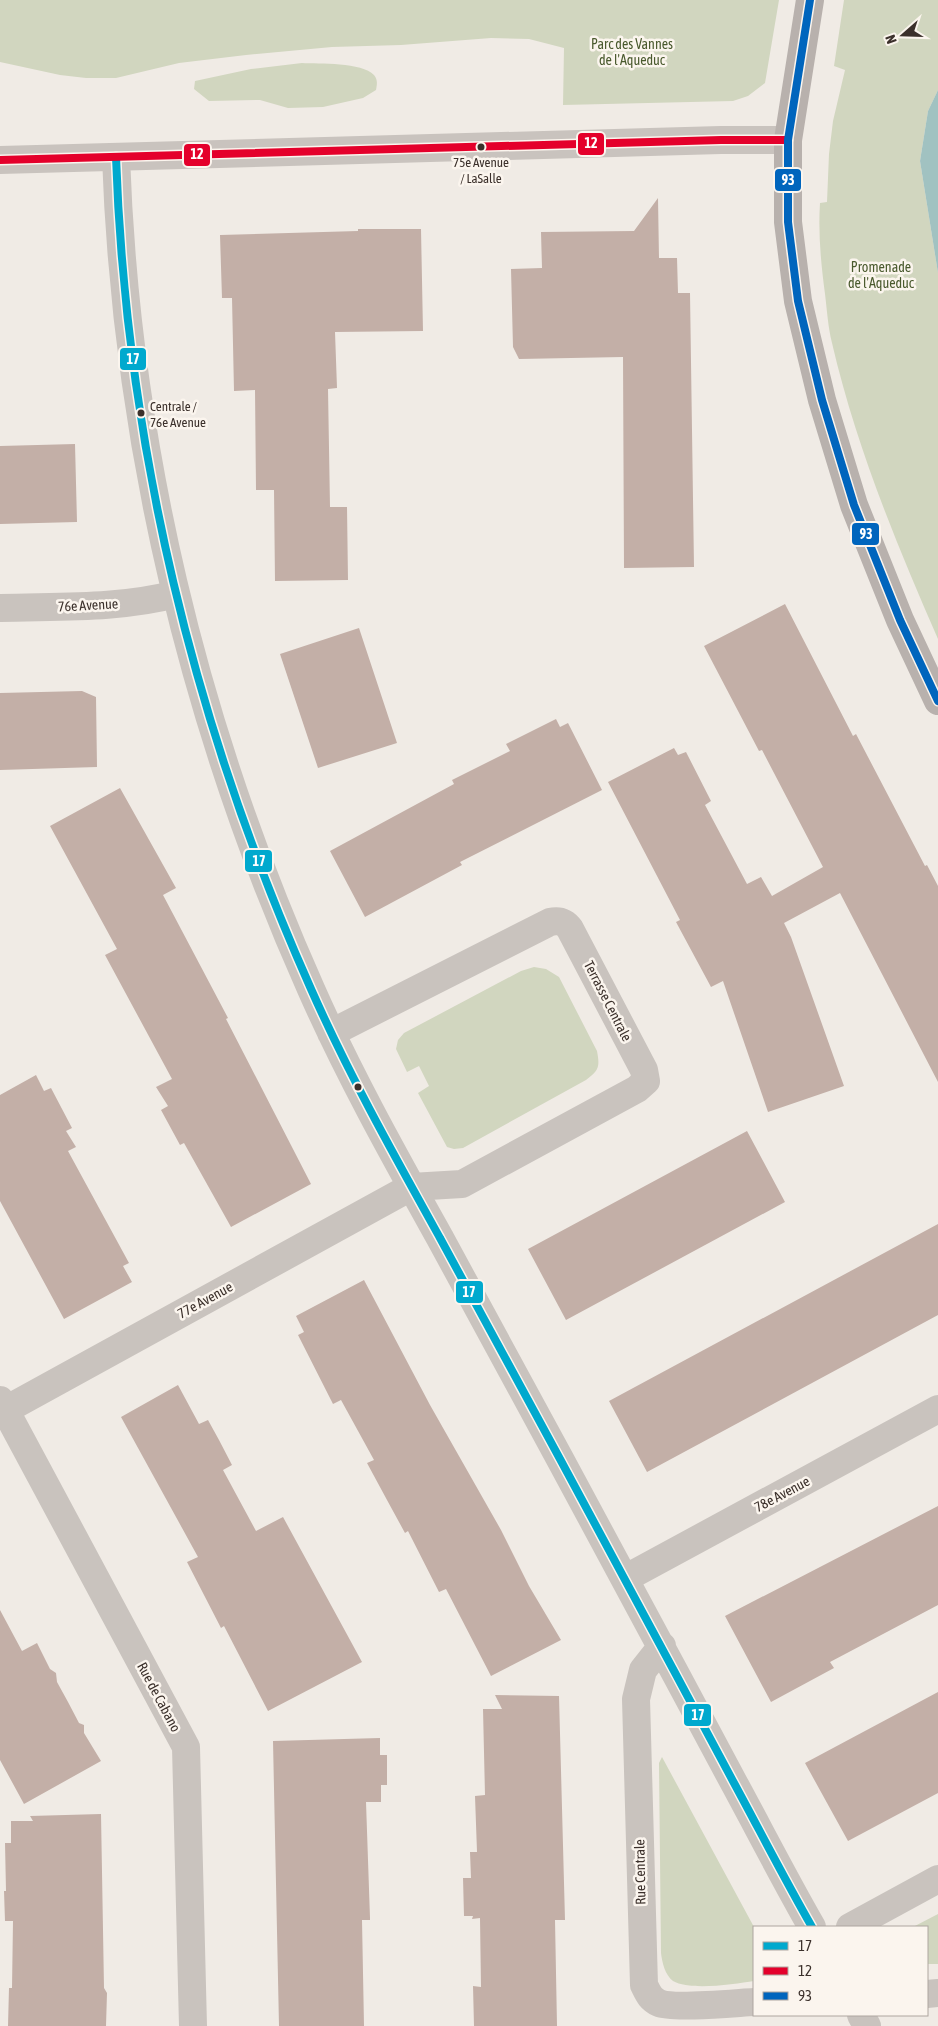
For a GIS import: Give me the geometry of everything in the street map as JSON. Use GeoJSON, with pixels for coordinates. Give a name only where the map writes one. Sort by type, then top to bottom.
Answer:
{"type":"FeatureCollection","features":[{"type":"Feature","properties":{"kind":"main road"},"geometry":{"type":"LineString","coordinates":[[810,0],[788,140],[787,196],[798,301],[822,400],[854,505],[900,620],[938,701]]}},
{"type":"Feature","properties":{"kind":"street"},"geometry":{"type":"LineString","coordinates":[[0,160],[721,140],[788,140]]}},
{"type":"Feature","properties":{"kind":"street"},"geometry":{"type":"LineString","coordinates":[[116,157],[121,257],[136,388],[153,494],[176,594],[200,680],[247,831],[270,894],[331,1033],[412,1187],[626,1578],[811,1926]]}},
{"type":"Feature","properties":{"kind":"street","name":"76e Avenue"},"geometry":{"type":"LineString","coordinates":[[0,608],[113,604],[161,598],[176,594]]}},
{"type":"Feature","properties":{"kind":"street","name":"Terrasse Centrale"},"geometry":{"type":"LineString","coordinates":[[331,1033],[550,922],[561,921],[570,929],[644,1070],[646,1081],[637,1089],[462,1184],[412,1187]]}},
{"type":"Feature","properties":{"kind":"street","name":"77e Avenue"},"geometry":{"type":"LineString","coordinates":[[2,1408],[412,1187]]}},
{"type":"Feature","properties":{"kind":"street","name":"Rue de Cabano"},"geometry":{"type":"LineString","coordinates":[[2,1408],[186,1747],[194,2026]]}},
{"type":"Feature","properties":{"kind":"street","name":"78e Avenue"},"geometry":{"type":"LineString","coordinates":[[626,1578],[938,1409]]}},
{"type":"Feature","properties":{"kind":"street","name":"Rue Centrale"},"geometry":{"type":"LineString","coordinates":[[662,1646],[644,1670],[636,1699],[644,1985],[650,1997],[660,2004],[753,2002]]}},
{"type":"Feature","properties":{"kind":"street"},"geometry":{"type":"LineString","coordinates":[[852,1926],[938,1879]]}},
{"type":"Feature","properties":{"kind":"green space","name":"Parc des Vannes de l'Aqueduc"},"geometry":{"type":"Polygon","coordinates":[[[0,0],[779,0],[765,83],[748,96],[733,101],[563,105],[564,48],[529,39],[491,38],[401,45],[332,47],[246,55],[179,63],[116,78],[86,78],[60,75],[0,62],[0,0]]]}},
{"type":"Feature","properties":{"kind":"green space","name":"Promenade de l'Aqueduc"},"geometry":{"type":"Polygon","coordinates":[[[844,0],[938,0],[938,90],[928,111],[920,161],[938,273],[938,639],[892,530],[865,457],[842,381],[829,325],[820,248],[820,203],[827,202],[829,154],[833,121],[845,70],[834,66],[844,0]]]}},
{"type":"Feature","properties":{"kind":"green space"},"geometry":{"type":"Polygon","coordinates":[[[302,63],[360,68],[374,75],[377,80],[376,90],[363,98],[323,107],[288,108],[260,100],[209,101],[194,89],[195,81],[251,69],[302,63]]]}},
{"type":"Feature","properties":{"kind":"green space"},"geometry":{"type":"Polygon","coordinates":[[[534,967],[546,969],[559,977],[597,1051],[598,1068],[586,1080],[463,1148],[454,1149],[447,1147],[418,1093],[429,1086],[419,1066],[407,1072],[396,1049],[398,1040],[404,1033],[521,971],[534,967]]]}},
{"type":"Feature","properties":{"kind":"green space"},"geometry":{"type":"Polygon","coordinates":[[[662,1757],[753,1926],[753,1981],[713,1986],[690,1986],[673,1981],[664,1968],[661,1953],[659,1763],[662,1757]]]}},
{"type":"Feature","properties":{"kind":"green space"},"geometry":{"type":"Polygon","coordinates":[[[938,1914],[938,1964],[928,1964],[928,1926],[915,1926],[938,1914]]]}},
{"type":"Feature","properties":{"kind":"water"},"geometry":{"type":"Polygon","coordinates":[[[938,90],[938,273],[920,161],[928,111],[938,90]]]}},
{"type":"Feature","properties":{"kind":"building"},"geometry":{"type":"Polygon","coordinates":[[[658,198],[659,258],[677,258],[678,293],[690,293],[694,567],[624,568],[623,357],[519,359],[513,347],[511,269],[542,268],[541,232],[634,231],[658,198]]]}},
{"type":"Feature","properties":{"kind":"building"},"geometry":{"type":"Polygon","coordinates":[[[358,229],[421,229],[423,331],[335,332],[337,388],[328,389],[330,507],[347,507],[348,580],[275,581],[274,490],[256,490],[255,390],[234,391],[232,298],[222,298],[220,235],[358,231],[358,229]]]}},
{"type":"Feature","properties":{"kind":"building"},"geometry":{"type":"Polygon","coordinates":[[[75,444],[77,522],[0,524],[0,446],[75,444]]]}},
{"type":"Feature","properties":{"kind":"building"},"geometry":{"type":"Polygon","coordinates":[[[785,604],[853,736],[856,734],[925,866],[927,865],[938,886],[938,1082],[840,893],[784,923],[791,937],[844,1086],[768,1112],[723,981],[711,987],[676,922],[680,920],[608,782],[674,748],[678,755],[686,752],[711,801],[705,805],[747,884],[761,877],[772,896],[823,867],[762,750],[759,751],[704,646],[785,604]]]}},
{"type":"Feature","properties":{"kind":"building"},"geometry":{"type":"Polygon","coordinates":[[[359,628],[397,743],[318,768],[280,654],[359,628]]]}},
{"type":"Feature","properties":{"kind":"building"},"geometry":{"type":"Polygon","coordinates":[[[82,691],[96,697],[97,767],[0,770],[0,693],[82,691]]]}},
{"type":"Feature","properties":{"kind":"building"},"geometry":{"type":"Polygon","coordinates":[[[556,719],[560,727],[568,723],[602,790],[460,862],[462,865],[365,917],[330,851],[454,784],[452,780],[510,751],[506,744],[556,719]]]}},
{"type":"Feature","properties":{"kind":"building"},"geometry":{"type":"Polygon","coordinates":[[[120,788],[176,888],[163,895],[228,1018],[226,1019],[311,1184],[231,1227],[184,1143],[180,1145],[161,1110],[168,1106],[156,1087],[172,1079],[105,955],[117,949],[50,826],[120,788]]]}},
{"type":"Feature","properties":{"kind":"building"},"geometry":{"type":"Polygon","coordinates":[[[36,1075],[44,1091],[51,1088],[72,1128],[66,1131],[76,1147],[68,1151],[129,1263],[123,1266],[132,1282],[64,1319],[0,1201],[0,1095],[36,1075]]]}},
{"type":"Feature","properties":{"kind":"building"},"geometry":{"type":"Polygon","coordinates":[[[747,1131],[785,1202],[566,1320],[528,1249],[747,1131]]]}},
{"type":"Feature","properties":{"kind":"building"},"geometry":{"type":"Polygon","coordinates":[[[938,1224],[938,1315],[647,1472],[609,1401],[938,1224]]]}},
{"type":"Feature","properties":{"kind":"building"},"geometry":{"type":"Polygon","coordinates":[[[364,1280],[430,1405],[501,1530],[529,1586],[561,1640],[491,1676],[446,1589],[439,1592],[408,1531],[405,1533],[387,1500],[367,1463],[374,1460],[341,1400],[333,1404],[298,1335],[304,1332],[296,1316],[364,1280]]]}},
{"type":"Feature","properties":{"kind":"building"},"geometry":{"type":"Polygon","coordinates":[[[178,1385],[199,1424],[208,1420],[219,1440],[232,1465],[223,1470],[256,1531],[283,1517],[362,1662],[268,1711],[224,1626],[221,1628],[187,1562],[198,1557],[121,1417],[178,1385]]]}},
{"type":"Feature","properties":{"kind":"building"},"geometry":{"type":"Polygon","coordinates":[[[938,1506],[938,1605],[830,1662],[834,1668],[771,1702],[725,1616],[938,1506]]]}},
{"type":"Feature","properties":{"kind":"building"},"geometry":{"type":"Polygon","coordinates":[[[0,1610],[22,1651],[37,1643],[50,1669],[56,1673],[57,1682],[79,1723],[84,1725],[84,1733],[101,1761],[24,1804],[0,1760],[0,1610]]]}},
{"type":"Feature","properties":{"kind":"building"},"geometry":{"type":"Polygon","coordinates":[[[938,1692],[938,1793],[848,1841],[805,1763],[938,1692]]]}},
{"type":"Feature","properties":{"kind":"building"},"geometry":{"type":"Polygon","coordinates":[[[495,1695],[559,1696],[565,1920],[555,1920],[557,2026],[474,2026],[473,1986],[481,1987],[480,1918],[472,1919],[473,1916],[464,1916],[463,1878],[471,1878],[470,1852],[477,1852],[475,1796],[485,1795],[483,1709],[502,1709],[495,1695]]]}},
{"type":"Feature","properties":{"kind":"building"},"geometry":{"type":"Polygon","coordinates":[[[380,1738],[380,1755],[387,1755],[387,1785],[381,1785],[381,1802],[366,1802],[370,1920],[362,1920],[364,2026],[279,2026],[273,1741],[380,1738]]]}},
{"type":"Feature","properties":{"kind":"building"},"geometry":{"type":"Polygon","coordinates":[[[101,1814],[104,1988],[107,1993],[106,2026],[8,2026],[9,1988],[12,1988],[13,1921],[5,1921],[4,1891],[6,1891],[5,1843],[11,1843],[11,1821],[33,1821],[30,1816],[101,1814]]]}},
{"type":"Feature","properties":{"kind":"transit line","name":"93"},"geometry":{"type":"LineString","coordinates":[[810,0],[788,140],[788,222],[798,301],[822,400],[854,505],[900,620],[938,701]]}},
{"type":"Feature","properties":{"kind":"transit line","name":"12"},"geometry":{"type":"LineString","coordinates":[[0,160],[721,140],[788,140]]}},
{"type":"Feature","properties":{"kind":"transit line","name":"17"},"geometry":{"type":"LineString","coordinates":[[116,157],[122,264],[134,371],[151,477],[173,582],[201,686],[233,789],[269,890],[311,989],[373,1115],[811,1926]]}},
{"type":"Feature","properties":{"kind":"place","name":"75e Avenue / LaSalle"},"geometry":{"type":"Point","coordinates":[481,147]}},
{"type":"Feature","properties":{"kind":"place","name":"Centrale / 76e Avenue"},"geometry":{"type":"Point","coordinates":[141,413]}}]}
